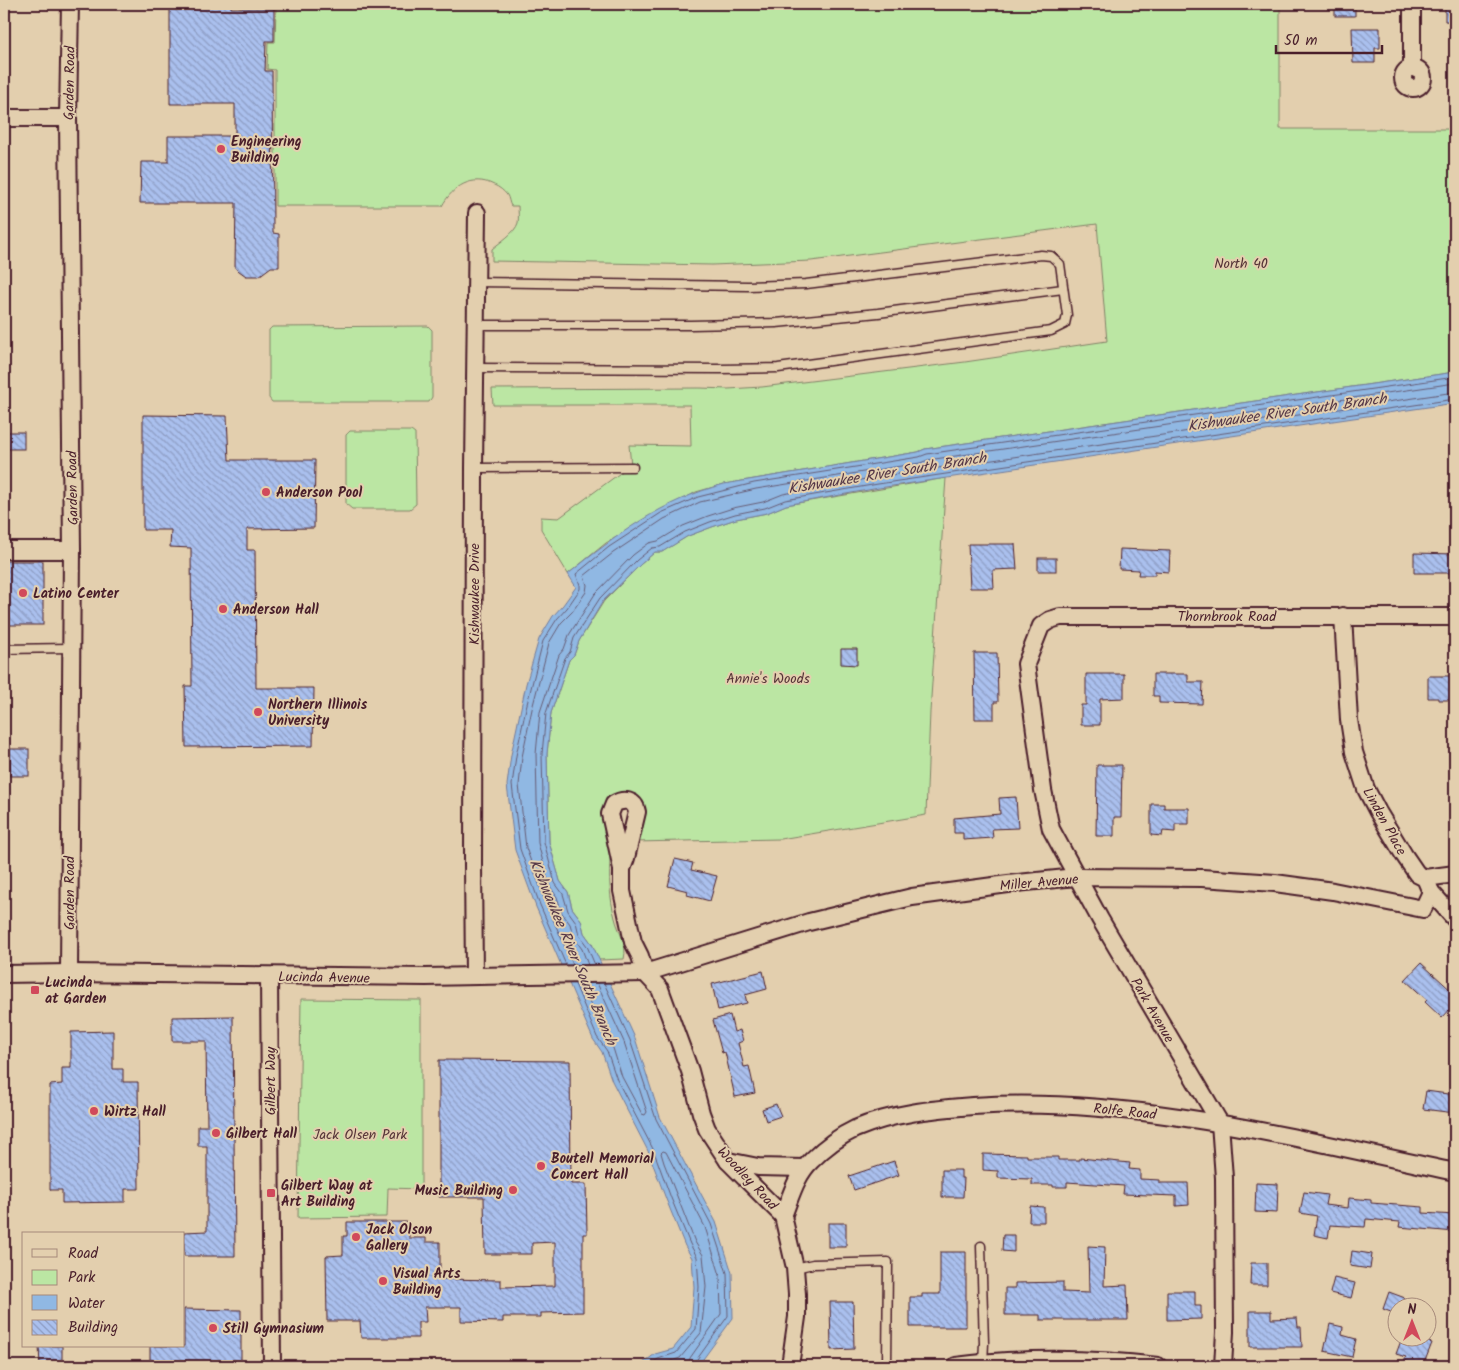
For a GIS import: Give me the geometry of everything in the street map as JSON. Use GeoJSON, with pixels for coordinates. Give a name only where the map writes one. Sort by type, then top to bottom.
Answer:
{"type":"FeatureCollection","features":[{"type":"Feature","properties":{"kind":"street","name":"Garden Road"},"geometry":{"type":"LineString","coordinates":[[69,973],[72,550],[68,118],[70,4]]}},
{"type":"Feature","properties":{"kind":"street"},"geometry":{"type":"LineString","coordinates":[[1412,4],[1412,68]]}},
{"type":"Feature","properties":{"kind":"street"},"geometry":{"type":"LineString","coordinates":[[4,118],[68,118]]}},
{"type":"Feature","properties":{"kind":"street","name":"Kishwaukee Drive"},"geometry":{"type":"LineString","coordinates":[[474,976],[474,468],[477,213]]}},
{"type":"Feature","properties":{"kind":"street"},"geometry":{"type":"LineString","coordinates":[[4,550],[72,550]]}},
{"type":"Feature","properties":{"kind":"street","name":"Linden Place"},"geometry":{"type":"LineString","coordinates":[[1343,616],[1349,720],[1354,752],[1366,789],[1404,855],[1417,874],[1455,920]]}},
{"type":"Feature","properties":{"kind":"street","name":"Thornbrook Road"},"geometry":{"type":"LineString","coordinates":[[1026,664],[1041,626],[1050,620],[1060,617],[1455,617]]}},
{"type":"Feature","properties":{"kind":"street","name":"Park Avenue"},"geometry":{"type":"LineString","coordinates":[[1026,664],[1043,790],[1051,829],[1076,877],[1085,889],[1105,927],[1220,1123],[1224,1187],[1225,1332],[1223,1366]]}},
{"type":"Feature","properties":{"kind":"street"},"geometry":{"type":"LineString","coordinates":[[622,869],[622,891],[626,914],[633,942],[645,973]]}},
{"type":"Feature","properties":{"kind":"street"},"geometry":{"type":"LineString","coordinates":[[1428,885],[1455,874]]}},
{"type":"Feature","properties":{"kind":"street","name":"Miller Avenue"},"geometry":{"type":"LineString","coordinates":[[645,973],[809,922],[893,901],[998,885],[1076,877],[1202,878],[1274,883],[1333,891],[1423,909],[1428,885]]}},
{"type":"Feature","properties":{"kind":"street","name":"Lucinda Avenue"},"geometry":{"type":"LineString","coordinates":[[4,974],[426,977],[645,973]]}},
{"type":"Feature","properties":{"kind":"street","name":"Woodley Road"},"geometry":{"type":"LineString","coordinates":[[645,973],[660,989],[690,1071],[707,1129],[728,1161],[783,1216],[795,1268],[797,1317],[790,1366]]}},
{"type":"Feature","properties":{"kind":"street","name":"Gilbert Way"},"geometry":{"type":"LineString","coordinates":[[269,976],[272,1366]]}},
{"type":"Feature","properties":{"kind":"street","name":"Rolfe Road"},"geometry":{"type":"LineString","coordinates":[[783,1216],[804,1168],[820,1152],[854,1130],[889,1119],[940,1108],[1000,1104],[1077,1106],[1220,1123],[1455,1172]]}},
{"type":"Feature","properties":{"kind":"street"},"geometry":{"type":"LineString","coordinates":[[728,1161],[758,1167],[804,1168]]}},
{"type":"Feature","properties":{"kind":"street"},"geometry":{"type":"LineString","coordinates":[[956,1366],[1049,1359],[1121,1362],[1158,1366]]}},
{"type":"Feature","properties":{"kind":"lane"},"geometry":{"type":"LineString","coordinates":[[475,282],[748,286],[806,284],[1041,255],[1051,256],[1060,264],[1067,315],[1064,324],[1051,331],[1042,333],[778,368],[475,368]]}},
{"type":"Feature","properties":{"kind":"lane"},"geometry":{"type":"LineString","coordinates":[[475,325],[776,323],[878,313],[1063,290]]}},
{"type":"Feature","properties":{"kind":"lane"},"geometry":{"type":"LineString","coordinates":[[474,468],[633,467]]}},
{"type":"Feature","properties":{"kind":"lane"},"geometry":{"type":"LineString","coordinates":[[4,649],[71,648]]}},
{"type":"Feature","properties":{"kind":"lane"},"geometry":{"type":"LineString","coordinates":[[980,1246],[984,1343],[983,1363]]}},
{"type":"Feature","properties":{"kind":"lane"},"geometry":{"type":"LineString","coordinates":[[795,1268],[813,1264],[888,1262],[887,1366]]}},
{"type":"Feature","properties":{"kind":"green space","name":"North 40"},"geometry":{"type":"Polygon","coordinates":[[[265,4],[1280,4],[1280,129],[1455,129],[1455,372],[925,449],[918,452],[724,484],[696,492],[606,543],[568,574],[541,529],[541,517],[559,518],[631,465],[629,445],[691,446],[690,405],[493,405],[492,389],[728,389],[762,387],[965,362],[1107,341],[1097,224],[811,261],[712,265],[492,261],[492,249],[511,234],[516,227],[518,206],[511,206],[508,196],[504,192],[486,182],[478,181],[464,184],[446,199],[442,206],[275,206],[275,70],[267,69],[268,42],[275,42],[276,7],[265,6],[265,4]]]}},
{"type":"Feature","properties":{"kind":"green space"},"geometry":{"type":"Polygon","coordinates":[[[428,326],[432,330],[432,397],[429,402],[272,402],[269,398],[269,330],[272,327],[428,326]]]}},
{"type":"Feature","properties":{"kind":"green space"},"geometry":{"type":"Polygon","coordinates":[[[350,431],[411,431],[415,434],[416,504],[410,509],[352,509],[346,504],[346,435],[350,431]]]}},
{"type":"Feature","properties":{"kind":"green space","name":"Annie's Woods"},"geometry":{"type":"Polygon","coordinates":[[[946,478],[930,712],[926,815],[780,839],[634,842],[640,825],[619,793],[610,856],[610,887],[615,918],[624,943],[625,954],[624,959],[599,960],[592,944],[584,933],[581,920],[572,908],[568,892],[560,881],[549,842],[547,754],[551,713],[569,660],[574,655],[579,641],[604,601],[655,552],[662,552],[688,536],[712,527],[736,519],[767,513],[786,505],[946,478]]]}},
{"type":"Feature","properties":{"kind":"green space","name":"Jack Olsen Park"},"geometry":{"type":"Polygon","coordinates":[[[301,999],[421,1000],[421,1189],[388,1188],[387,1217],[298,1218],[301,999]]]}},
{"type":"Feature","properties":{"kind":"water","name":"Kishwaukee River South Branch"},"geometry":{"type":"Polygon","coordinates":[[[1455,372],[1455,403],[879,488],[786,505],[767,513],[736,519],[712,527],[688,536],[662,552],[655,552],[603,601],[579,641],[574,655],[569,660],[551,713],[547,754],[549,842],[560,881],[568,892],[572,908],[581,920],[584,933],[592,944],[635,1038],[660,1117],[716,1222],[732,1273],[733,1318],[698,1366],[639,1366],[655,1354],[673,1349],[691,1327],[694,1287],[692,1258],[685,1246],[648,1151],[612,1081],[602,1052],[593,1039],[536,907],[515,850],[507,785],[511,755],[526,684],[539,639],[553,616],[576,587],[568,574],[623,532],[660,509],[701,491],[724,484],[918,452],[925,449],[1455,372]]]}},
{"type":"Feature","properties":{"kind":"building","name":"Engineering Building"},"geometry":{"type":"Polygon","coordinates":[[[170,4],[231,4],[231,8],[274,8],[274,41],[266,41],[265,71],[272,71],[273,233],[279,234],[279,267],[271,267],[259,276],[246,276],[235,268],[236,203],[140,203],[141,162],[168,162],[168,136],[235,136],[235,104],[170,104],[170,4]]]}},
{"type":"Feature","properties":{"kind":"building"},"geometry":{"type":"Polygon","coordinates":[[[1335,4],[1355,4],[1355,16],[1335,16],[1335,4]]]}},
{"type":"Feature","properties":{"kind":"building"},"geometry":{"type":"Polygon","coordinates":[[[1445,4],[1455,4],[1455,22],[1445,21],[1445,4]]]}},
{"type":"Feature","properties":{"kind":"building"},"geometry":{"type":"Polygon","coordinates":[[[1352,28],[1380,28],[1380,48],[1375,48],[1375,63],[1353,63],[1352,28]]]}},
{"type":"Feature","properties":{"kind":"building","name":"Anderson Hall"},"geometry":{"type":"Polygon","coordinates":[[[143,415],[227,416],[229,460],[315,460],[314,528],[247,529],[247,550],[255,550],[256,688],[314,688],[313,746],[186,747],[185,686],[192,686],[191,548],[170,547],[171,530],[143,530],[143,415]]]}},
{"type":"Feature","properties":{"kind":"building"},"geometry":{"type":"Polygon","coordinates":[[[4,432],[24,432],[24,449],[4,449],[4,432]]]}},
{"type":"Feature","properties":{"kind":"building"},"geometry":{"type":"Polygon","coordinates":[[[968,544],[1015,544],[1017,569],[993,570],[994,588],[970,588],[968,544]]]}},
{"type":"Feature","properties":{"kind":"building"},"geometry":{"type":"Polygon","coordinates":[[[1120,549],[1170,551],[1169,572],[1155,571],[1155,575],[1138,575],[1139,570],[1119,569],[1120,549]]]}},
{"type":"Feature","properties":{"kind":"building"},"geometry":{"type":"Polygon","coordinates":[[[1414,553],[1455,554],[1455,573],[1414,573],[1414,553]]]}},
{"type":"Feature","properties":{"kind":"building"},"geometry":{"type":"Polygon","coordinates":[[[1038,558],[1056,558],[1056,571],[1038,571],[1038,558]]]}},
{"type":"Feature","properties":{"kind":"building","name":"Latino Center"},"geometry":{"type":"Polygon","coordinates":[[[4,561],[43,561],[43,625],[4,625],[4,561]]]}},
{"type":"Feature","properties":{"kind":"building"},"geometry":{"type":"Polygon","coordinates":[[[841,649],[857,649],[857,665],[841,664],[841,649]]]}},
{"type":"Feature","properties":{"kind":"building"},"geometry":{"type":"Polygon","coordinates":[[[974,653],[997,653],[998,702],[994,702],[994,719],[975,719],[974,653]]]}},
{"type":"Feature","properties":{"kind":"building"},"geometry":{"type":"Polygon","coordinates":[[[1086,674],[1124,674],[1124,698],[1100,699],[1100,725],[1081,725],[1081,705],[1086,705],[1086,674]]]}},
{"type":"Feature","properties":{"kind":"building"},"geometry":{"type":"Polygon","coordinates":[[[1153,674],[1188,674],[1188,682],[1203,682],[1202,704],[1159,703],[1159,696],[1153,696],[1153,674]]]}},
{"type":"Feature","properties":{"kind":"building"},"geometry":{"type":"Polygon","coordinates":[[[1428,676],[1455,676],[1455,700],[1428,698],[1428,676]]]}},
{"type":"Feature","properties":{"kind":"building"},"geometry":{"type":"Polygon","coordinates":[[[10,749],[29,749],[29,776],[10,776],[10,749]]]}},
{"type":"Feature","properties":{"kind":"building"},"geometry":{"type":"Polygon","coordinates":[[[1097,765],[1122,765],[1121,817],[1114,817],[1114,836],[1096,836],[1097,765]]]}},
{"type":"Feature","properties":{"kind":"building"},"geometry":{"type":"Polygon","coordinates":[[[1016,797],[1018,828],[992,829],[993,838],[963,840],[963,833],[954,833],[954,818],[1000,814],[999,798],[1016,797]]]}},
{"type":"Feature","properties":{"kind":"building"},"geometry":{"type":"Polygon","coordinates":[[[1151,804],[1164,804],[1164,808],[1189,808],[1189,824],[1175,824],[1175,832],[1163,831],[1162,836],[1151,835],[1151,804]]]}},
{"type":"Feature","properties":{"kind":"building"},"geometry":{"type":"Polygon","coordinates":[[[675,859],[693,863],[691,870],[717,876],[710,901],[687,895],[688,891],[668,886],[675,859]]]}},
{"type":"Feature","properties":{"kind":"building"},"geometry":{"type":"Polygon","coordinates":[[[1421,963],[1455,994],[1455,1004],[1442,1018],[1425,1002],[1427,1000],[1405,980],[1421,963]]]}},
{"type":"Feature","properties":{"kind":"building"},"geometry":{"type":"Polygon","coordinates":[[[763,971],[767,989],[745,995],[747,1003],[718,1010],[712,984],[763,971]]]}},
{"type":"Feature","properties":{"kind":"building"},"geometry":{"type":"Polygon","coordinates":[[[730,1015],[734,1032],[740,1030],[743,1041],[738,1043],[744,1067],[749,1066],[755,1093],[735,1097],[725,1052],[722,1053],[713,1020],[730,1015]]]}},
{"type":"Feature","properties":{"kind":"building","name":"Gilbert Hall"},"geometry":{"type":"Polygon","coordinates":[[[233,1016],[235,1256],[185,1256],[184,1232],[207,1231],[207,1146],[198,1146],[198,1126],[207,1126],[206,1041],[172,1041],[172,1017],[233,1016]]]}},
{"type":"Feature","properties":{"kind":"building","name":"Wirtz Hall"},"geometry":{"type":"Polygon","coordinates":[[[113,1031],[113,1069],[123,1069],[123,1082],[138,1082],[139,1189],[125,1189],[125,1202],[62,1203],[62,1190],[50,1190],[50,1085],[62,1084],[62,1068],[71,1068],[71,1032],[113,1031]]]}},
{"type":"Feature","properties":{"kind":"building","name":"Music Building"},"geometry":{"type":"Polygon","coordinates":[[[439,1060],[570,1061],[571,1184],[586,1184],[587,1234],[583,1234],[583,1312],[541,1313],[541,1317],[503,1317],[503,1322],[461,1321],[461,1307],[425,1307],[426,1322],[418,1322],[418,1338],[361,1338],[360,1321],[327,1321],[326,1256],[343,1255],[343,1236],[347,1236],[347,1222],[409,1222],[409,1238],[426,1238],[426,1242],[440,1242],[440,1279],[501,1280],[501,1287],[555,1286],[555,1242],[532,1243],[532,1254],[485,1254],[484,1197],[439,1197],[439,1060]]]}},
{"type":"Feature","properties":{"kind":"building"},"geometry":{"type":"Polygon","coordinates":[[[1426,1091],[1455,1095],[1455,1113],[1423,1109],[1426,1091]]]}},
{"type":"Feature","properties":{"kind":"building"},"geometry":{"type":"Polygon","coordinates":[[[776,1104],[781,1116],[766,1121],[762,1109],[776,1104]]]}},
{"type":"Feature","properties":{"kind":"building"},"geometry":{"type":"Polygon","coordinates":[[[983,1154],[1058,1157],[1058,1160],[1080,1160],[1080,1158],[1130,1163],[1129,1169],[1140,1170],[1140,1179],[1160,1180],[1160,1183],[1188,1183],[1189,1205],[1176,1206],[1176,1196],[1123,1194],[1124,1186],[1067,1182],[1067,1187],[1053,1187],[1053,1185],[1032,1185],[1032,1179],[998,1178],[998,1171],[983,1170],[983,1154]]]}},
{"type":"Feature","properties":{"kind":"building"},"geometry":{"type":"Polygon","coordinates":[[[894,1161],[899,1175],[854,1190],[849,1176],[894,1161]]]}},
{"type":"Feature","properties":{"kind":"building"},"geometry":{"type":"Polygon","coordinates":[[[942,1170],[961,1170],[961,1178],[964,1178],[963,1197],[942,1197],[942,1170]]]}},
{"type":"Feature","properties":{"kind":"building"},"geometry":{"type":"Polygon","coordinates":[[[1256,1183],[1278,1184],[1277,1213],[1255,1212],[1256,1183]]]}},
{"type":"Feature","properties":{"kind":"building"},"geometry":{"type":"Polygon","coordinates":[[[1304,1192],[1327,1195],[1325,1205],[1348,1208],[1349,1198],[1371,1200],[1371,1203],[1423,1207],[1423,1213],[1455,1215],[1455,1232],[1399,1227],[1400,1222],[1366,1219],[1365,1227],[1330,1225],[1328,1238],[1314,1235],[1317,1216],[1300,1213],[1304,1192]]]}},
{"type":"Feature","properties":{"kind":"building"},"geometry":{"type":"Polygon","coordinates":[[[1030,1206],[1044,1207],[1044,1222],[1029,1222],[1030,1206]]]}},
{"type":"Feature","properties":{"kind":"building"},"geometry":{"type":"Polygon","coordinates":[[[828,1223],[846,1223],[846,1247],[828,1247],[828,1223]]]}},
{"type":"Feature","properties":{"kind":"building"},"geometry":{"type":"Polygon","coordinates":[[[1003,1235],[1014,1235],[1014,1252],[1002,1251],[1003,1235]]]}},
{"type":"Feature","properties":{"kind":"building"},"geometry":{"type":"Polygon","coordinates":[[[1088,1246],[1105,1247],[1104,1286],[1127,1285],[1128,1320],[1040,1320],[1040,1315],[1005,1315],[1005,1288],[1015,1288],[1015,1283],[1063,1282],[1063,1292],[1089,1293],[1088,1246]]]}},
{"type":"Feature","properties":{"kind":"building"},"geometry":{"type":"Polygon","coordinates":[[[1352,1251],[1372,1254],[1370,1269],[1350,1266],[1352,1251]]]}},
{"type":"Feature","properties":{"kind":"building"},"geometry":{"type":"Polygon","coordinates":[[[940,1252],[966,1252],[966,1327],[910,1327],[910,1297],[922,1297],[922,1294],[940,1294],[940,1252]]]}},
{"type":"Feature","properties":{"kind":"building"},"geometry":{"type":"Polygon","coordinates":[[[1251,1263],[1267,1263],[1267,1285],[1250,1285],[1251,1263]]]}},
{"type":"Feature","properties":{"kind":"building"},"geometry":{"type":"Polygon","coordinates":[[[1334,1278],[1355,1283],[1351,1298],[1330,1293],[1334,1278]]]}},
{"type":"Feature","properties":{"kind":"building"},"geometry":{"type":"Polygon","coordinates":[[[1167,1291],[1195,1291],[1195,1306],[1201,1306],[1201,1319],[1167,1320],[1167,1291]]]}},
{"type":"Feature","properties":{"kind":"building"},"geometry":{"type":"Polygon","coordinates":[[[1389,1292],[1405,1298],[1387,1298],[1389,1292]]]}},
{"type":"Feature","properties":{"kind":"building"},"geometry":{"type":"Polygon","coordinates":[[[830,1302],[853,1302],[854,1349],[831,1350],[830,1302]]]}},
{"type":"Feature","properties":{"kind":"building","name":"Still Gymnasium"},"geometry":{"type":"Polygon","coordinates":[[[185,1309],[241,1310],[241,1366],[150,1366],[150,1348],[185,1348],[185,1309]]]}},
{"type":"Feature","properties":{"kind":"building"},"geometry":{"type":"Polygon","coordinates":[[[1250,1311],[1271,1311],[1271,1319],[1297,1318],[1298,1327],[1301,1327],[1302,1347],[1250,1347],[1250,1311]]]}},
{"type":"Feature","properties":{"kind":"building"},"geometry":{"type":"Polygon","coordinates":[[[1330,1324],[1343,1327],[1342,1335],[1356,1339],[1352,1357],[1324,1351],[1330,1324]]]}},
{"type":"Feature","properties":{"kind":"building"},"geometry":{"type":"Polygon","coordinates":[[[39,1348],[62,1348],[62,1366],[40,1366],[39,1348]]]}},
{"type":"Feature","properties":{"kind":"building"},"geometry":{"type":"Polygon","coordinates":[[[1398,1348],[1430,1348],[1423,1366],[1404,1360],[1406,1357],[1396,1354],[1398,1348]]]}},
{"type":"Feature","properties":{"kind":"place","name":"Engineering Building"},"geometry":{"type":"Point","coordinates":[221,149]}},
{"type":"Feature","properties":{"kind":"place","name":"Anderson Pool"},"geometry":{"type":"Point","coordinates":[266,492]}},
{"type":"Feature","properties":{"kind":"place","name":"Latino Center"},"geometry":{"type":"Point","coordinates":[23,593]}},
{"type":"Feature","properties":{"kind":"place","name":"Anderson Hall"},"geometry":{"type":"Point","coordinates":[223,609]}},
{"type":"Feature","properties":{"kind":"place","name":"Northern Illinois University"},"geometry":{"type":"Point","coordinates":[258,712]}},
{"type":"Feature","properties":{"kind":"place","name":"Lucinda at Garden"},"geometry":{"type":"Point","coordinates":[35,990]}},
{"type":"Feature","properties":{"kind":"place","name":"Wirtz Hall"},"geometry":{"type":"Point","coordinates":[94,1111]}},
{"type":"Feature","properties":{"kind":"place","name":"Gilbert Hall"},"geometry":{"type":"Point","coordinates":[216,1133]}},
{"type":"Feature","properties":{"kind":"place","name":"Boutell Memorial Concert Hall"},"geometry":{"type":"Point","coordinates":[541,1166]}},
{"type":"Feature","properties":{"kind":"place","name":"Music Building"},"geometry":{"type":"Point","coordinates":[513,1190]}},
{"type":"Feature","properties":{"kind":"place","name":"Gilbert Way at Art Building"},"geometry":{"type":"Point","coordinates":[271,1193]}},
{"type":"Feature","properties":{"kind":"place","name":"Jack Olson Gallery"},"geometry":{"type":"Point","coordinates":[356,1237]}},
{"type":"Feature","properties":{"kind":"place","name":"Visual Arts Building"},"geometry":{"type":"Point","coordinates":[383,1281]}},
{"type":"Feature","properties":{"kind":"place","name":"Still Gymnasium"},"geometry":{"type":"Point","coordinates":[213,1328]}}]}
